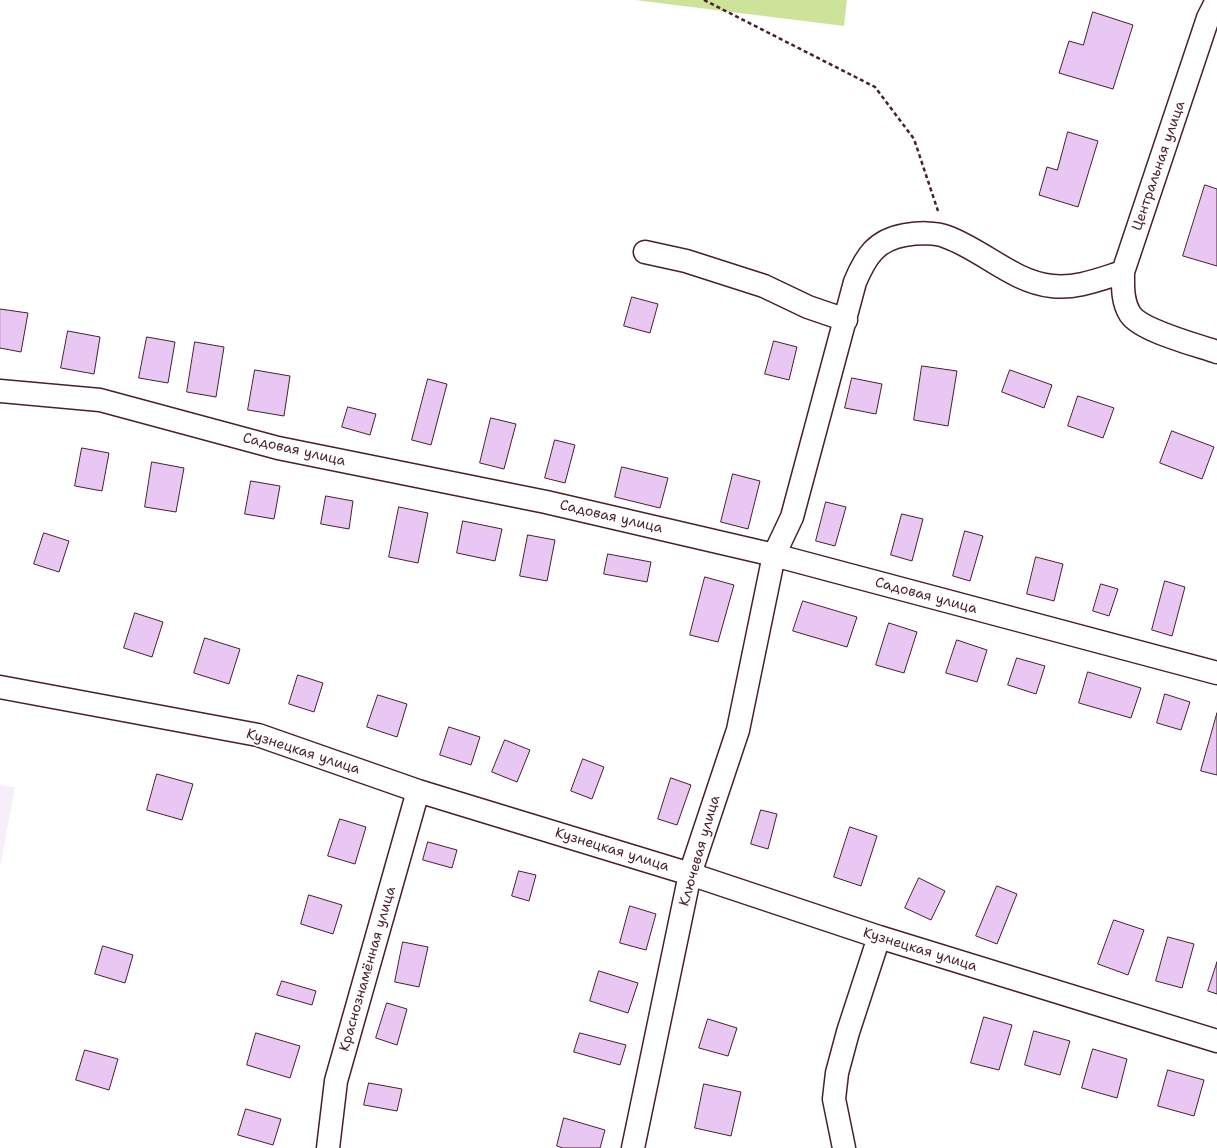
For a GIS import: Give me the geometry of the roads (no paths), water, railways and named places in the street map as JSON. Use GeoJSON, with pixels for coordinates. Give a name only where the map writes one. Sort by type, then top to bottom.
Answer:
{"type":"FeatureCollection","features":[{"type":"Feature","properties":{"kind":"street","name":"Центральная улица"},"geometry":{"type":"LineString","coordinates":[[1217,0],[1208,18],[1123,272],[1123,296],[1130,315],[1145,327],[1217,352]]}},
{"type":"Feature","properties":{"kind":"street","name":"Ключевая улица"},"geometry":{"type":"LineString","coordinates":[[633,1148],[690,874],[738,730],[774,555],[792,517],[855,282],[864,260],[878,245],[896,237],[916,234],[946,236],[1025,278],[1052,286],[1081,285],[1123,272]]}},
{"type":"Feature","properties":{"kind":"street"},"geometry":{"type":"LineString","coordinates":[[645,252],[686,260],[764,286],[808,307],[846,320]]}},
{"type":"Feature","properties":{"kind":"street","name":"Садовая улица"},"geometry":{"type":"LineString","coordinates":[[0,391],[100,400],[278,448],[546,502],[774,555],[1217,673]]}},
{"type":"Feature","properties":{"kind":"street","name":"Кузнецкая улица"},"geometry":{"type":"LineString","coordinates":[[0,687],[258,735],[418,791],[690,874],[879,937],[1217,1041]]}},
{"type":"Feature","properties":{"kind":"street","name":"Краснознамённая улица"},"geometry":{"type":"LineString","coordinates":[[328,1148],[336,1081],[418,791]]}},
{"type":"Feature","properties":{"kind":"street"},"geometry":{"type":"LineString","coordinates":[[844,1148],[834,1099],[838,1073],[848,1032],[879,937]]}}]}
